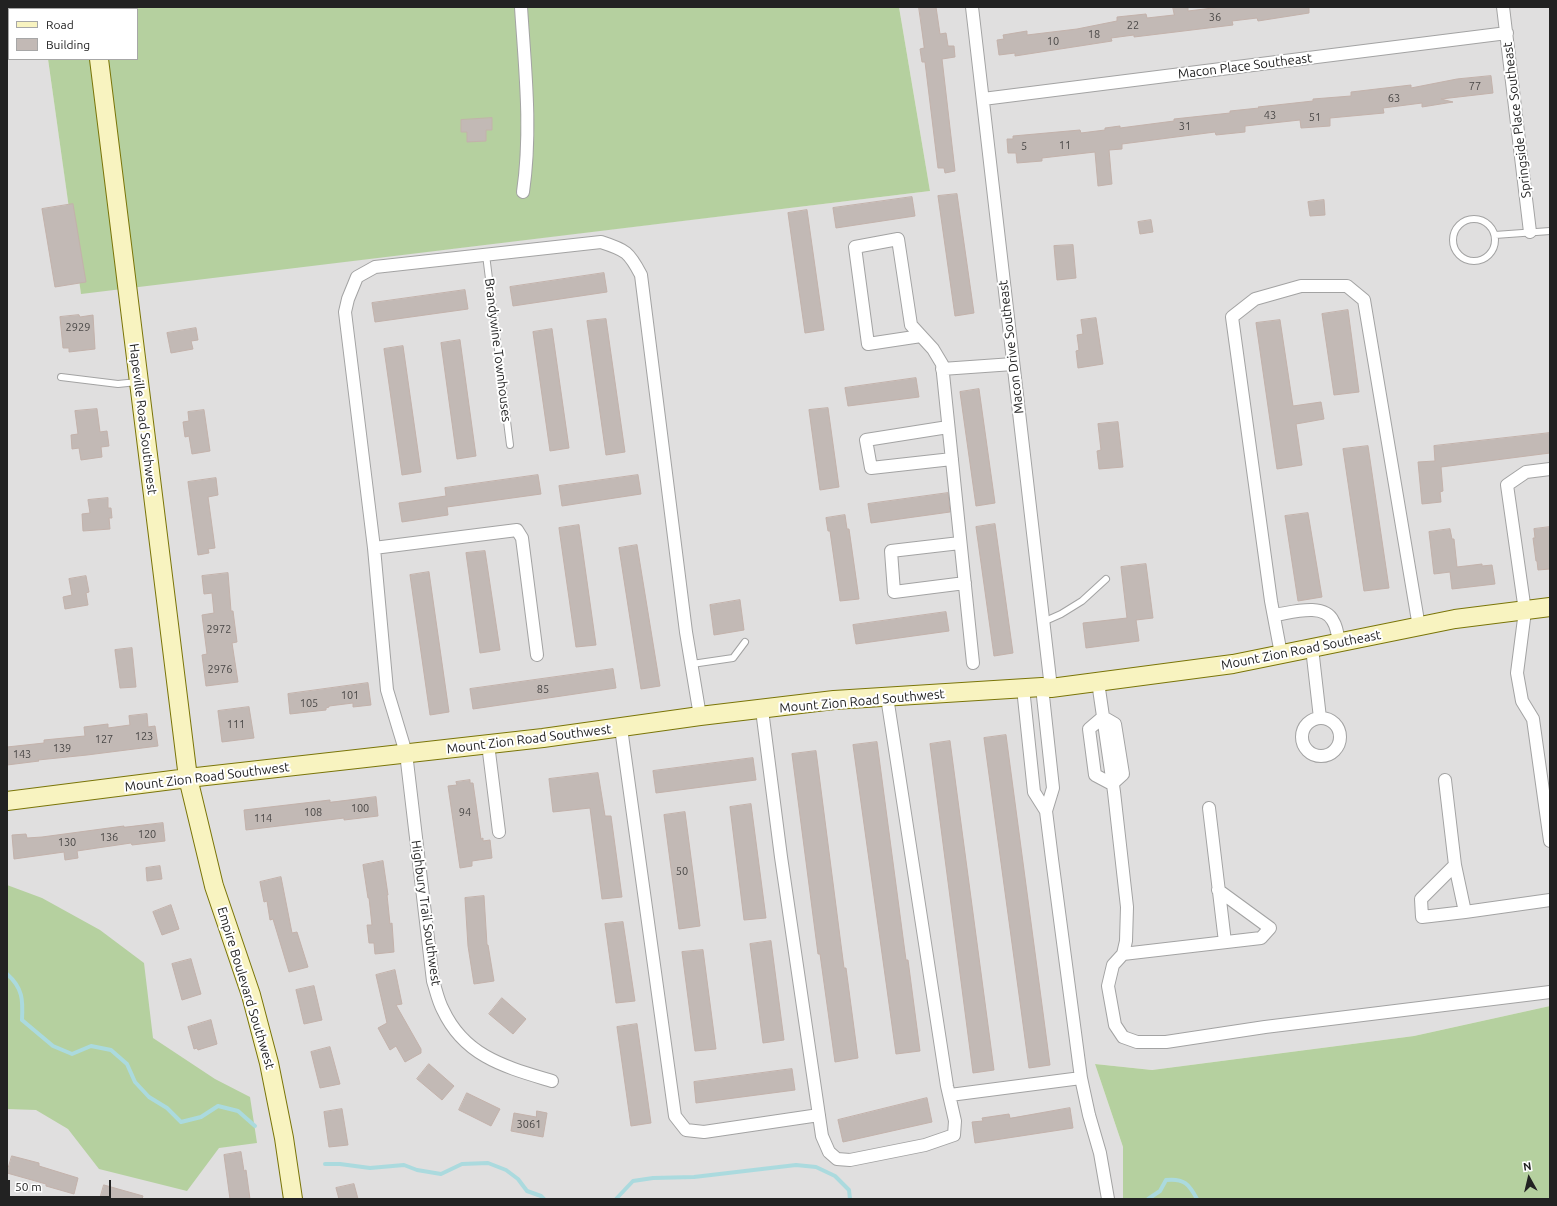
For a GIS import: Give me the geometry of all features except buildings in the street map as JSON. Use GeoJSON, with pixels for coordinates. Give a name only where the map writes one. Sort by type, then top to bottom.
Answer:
{"type":"FeatureCollection","features":[{"type":"Feature","properties":{"kind":"street"},"geometry":{"type":"LineString","coordinates":[[521,7],[528,105],[527,164],[523,192]]}},
{"type":"Feature","properties":{"kind":"street","name":"Macon Drive Southeast"},"geometry":{"type":"LineString","coordinates":[[972,7],[1043,622],[1052,788],[1046,811]]}},
{"type":"Feature","properties":{"kind":"street","name":"Springside Place Southeast"},"geometry":{"type":"LineString","coordinates":[[1503,7],[1530,232]]}},
{"type":"Feature","properties":{"kind":"street","name":"Macon Place Southeast"},"geometry":{"type":"LineString","coordinates":[[982,99],[1507,33]]}},
{"type":"Feature","properties":{"kind":"street","name":"Hapeville Road Southwest"},"geometry":{"type":"LineString","coordinates":[[99,60],[188,778]]}},
{"type":"Feature","properties":{"kind":"street"},"geometry":{"type":"LineString","coordinates":[[921,336],[868,344],[855,247],[898,239],[911,325],[933,349],[942,364],[973,663]]}},
{"type":"Feature","properties":{"kind":"street","name":"Highbury Trail Southwest"},"geometry":{"type":"LineString","coordinates":[[552,1081],[506,1067],[482,1055],[459,1035],[442,1010],[434,981],[406,753],[387,690],[374,548],[345,312],[348,299],[358,277],[375,267],[601,242],[619,248],[631,257],[641,275],[686,632],[700,716]]}},
{"type":"Feature","properties":{"kind":"street"},"geometry":{"type":"LineString","coordinates":[[1281,654],[1274,615],[1232,317],[1255,299],[1301,286],[1347,286],[1364,300],[1420,626]]}},
{"type":"Feature","properties":{"kind":"street"},"geometry":{"type":"LineString","coordinates":[[942,369],[1013,364]]}},
{"type":"Feature","properties":{"kind":"street"},"geometry":{"type":"LineString","coordinates":[[948,427],[866,440],[871,468],[952,459]]}},
{"type":"Feature","properties":{"kind":"street"},"geometry":{"type":"LineString","coordinates":[[1550,469],[1526,472],[1507,485],[1525,611],[1517,673],[1522,701],[1533,719],[1550,841]]}},
{"type":"Feature","properties":{"kind":"street"},"geometry":{"type":"LineString","coordinates":[[374,548],[517,530],[522,538],[537,655]]}},
{"type":"Feature","properties":{"kind":"street"},"geometry":{"type":"LineString","coordinates":[[960,543],[891,551],[894,592],[965,583]]}},
{"type":"Feature","properties":{"kind":"street","name":"Mount Zion Road Southeast"},"geometry":{"type":"LineString","coordinates":[[1047,688],[1233,664],[1455,619],[1550,608]]}},
{"type":"Feature","properties":{"kind":"street"},"geometry":{"type":"LineString","coordinates":[[1274,615],[1309,609],[1325,612],[1333,620],[1339,643]]}},
{"type":"Feature","properties":{"kind":"street"},"geometry":{"type":"LineString","coordinates":[[1312,648],[1320,718]]}},
{"type":"Feature","properties":{"kind":"street"},"geometry":{"type":"LineString","coordinates":[[1098,682],[1103,717]]}},
{"type":"Feature","properties":{"kind":"street"},"geometry":{"type":"LineString","coordinates":[[1023,688],[1034,792],[1046,811],[1081,1078],[1089,1115],[1100,1152],[1108,1199]]}},
{"type":"Feature","properties":{"kind":"street","name":"Mount Zion Road Southwest"},"geometry":{"type":"LineString","coordinates":[[7,801],[188,778],[620,728],[700,716],[762,710],[834,700],[887,698],[1023,688],[1047,688]]}},
{"type":"Feature","properties":{"kind":"street"},"geometry":{"type":"LineString","coordinates":[[762,710],[781,856],[822,1136],[829,1152],[837,1159],[850,1160],[926,1145],[954,1135],[955,1121],[887,698]]}},
{"type":"Feature","properties":{"kind":"street"},"geometry":{"type":"LineString","coordinates":[[1103,717],[1115,724],[1114,752],[1123,774],[1112,784]]}},
{"type":"Feature","properties":{"kind":"street"},"geometry":{"type":"LineString","coordinates":[[1103,717],[1089,729],[1092,755],[1095,775],[1112,784]]}},
{"type":"Feature","properties":{"kind":"street"},"geometry":{"type":"LineString","coordinates":[[620,728],[675,1116],[686,1130],[704,1132],[819,1116]]}},
{"type":"Feature","properties":{"kind":"street"},"geometry":{"type":"LineString","coordinates":[[488,744],[499,832]]}},
{"type":"Feature","properties":{"kind":"street"},"geometry":{"type":"LineString","coordinates":[[1092,755],[1114,752]]}},
{"type":"Feature","properties":{"kind":"street","name":"Empire Boulevard Southwest"},"geometry":{"type":"LineString","coordinates":[[188,778],[214,886],[251,996],[269,1062],[284,1138],[293,1199]]}},
{"type":"Feature","properties":{"kind":"street"},"geometry":{"type":"LineString","coordinates":[[1445,780],[1455,865],[1465,912]]}},
{"type":"Feature","properties":{"kind":"street"},"geometry":{"type":"LineString","coordinates":[[1112,784],[1127,907],[1126,941],[1123,954],[1113,965],[1108,986],[1115,1025],[1123,1037],[1138,1042],[1166,1042],[1265,1027],[1550,992]]}},
{"type":"Feature","properties":{"kind":"street"},"geometry":{"type":"LineString","coordinates":[[1209,808],[1225,942]]}},
{"type":"Feature","properties":{"kind":"street"},"geometry":{"type":"LineString","coordinates":[[1455,865],[1421,899],[1422,917],[1550,900]]}},
{"type":"Feature","properties":{"kind":"street"},"geometry":{"type":"LineString","coordinates":[[1123,954],[1261,938],[1270,928],[1218,890]]}},
{"type":"Feature","properties":{"kind":"street"},"geometry":{"type":"LineString","coordinates":[[950,1096],[1081,1078]]}},
{"type":"Feature","properties":{"kind":"lane"},"geometry":{"type":"LineString","coordinates":[[1474,219],[1488,223],[1495,235],[1494,249],[1484,259],[1477,261],[1470,261],[1464,258],[1455,248],[1453,242],[1457,228],[1467,220],[1474,219]]}},
{"type":"Feature","properties":{"kind":"lane"},"geometry":{"type":"LineString","coordinates":[[1495,235],[1550,231]]}},
{"type":"Feature","properties":{"kind":"lane","name":"Brandywine Townhouses"},"geometry":{"type":"LineString","coordinates":[[486,255],[510,445]]}},
{"type":"Feature","properties":{"kind":"lane"},"geometry":{"type":"LineString","coordinates":[[61,377],[118,384],[139,382]]}},
{"type":"Feature","properties":{"kind":"lane"},"geometry":{"type":"LineString","coordinates":[[1043,622],[1061,614],[1082,601],[1106,579]]}},
{"type":"Feature","properties":{"kind":"lane"},"geometry":{"type":"LineString","coordinates":[[692,664],[733,658],[745,642]]}},
{"type":"Feature","properties":{"kind":"shaded area"},"geometry":{"type":"Polygon","coordinates":[[[7,7],[40,8],[8,8],[8,60],[48,60],[81,293],[930,191],[899,7],[1550,7],[1550,1006],[1414,1036],[1152,1070],[1095,1064],[1123,1147],[1123,1199],[7,1199],[7,7]]]}},
{"type":"Feature","properties":{"kind":"green space"},"geometry":{"type":"Polygon","coordinates":[[[899,7],[930,191],[81,294],[48,60],[138,60],[138,8],[40,8],[899,7]]]}},
{"type":"Feature","properties":{"kind":"green space"},"geometry":{"type":"Polygon","coordinates":[[[7,885],[42,898],[100,930],[144,963],[153,1038],[215,1079],[250,1097],[257,1143],[219,1148],[187,1191],[99,1169],[68,1129],[36,1110],[7,1109],[7,885]]]}},
{"type":"Feature","properties":{"kind":"green space"},"geometry":{"type":"Polygon","coordinates":[[[1550,1006],[1550,1199],[1123,1199],[1123,1147],[1095,1064],[1152,1070],[1414,1036],[1550,1006]]]}},
{"type":"Feature","properties":{"kind":"waterway"},"geometry":{"type":"LineString","coordinates":[[7,974],[16,984],[21,995],[22,1020],[53,1046],[72,1054],[91,1046],[111,1050],[127,1064],[135,1082],[149,1097],[167,1108],[181,1122],[201,1117],[218,1106],[238,1111],[255,1126]]}},
{"type":"Feature","properties":{"kind":"waterway"},"geometry":{"type":"LineString","coordinates":[[325,1164],[340,1164],[370,1168],[404,1165],[417,1170],[441,1174],[462,1164],[488,1163],[506,1170],[518,1179],[527,1191],[541,1196],[544,1199]]}},
{"type":"Feature","properties":{"kind":"waterway"},"geometry":{"type":"LineString","coordinates":[[616,1199],[633,1181],[653,1178],[694,1177],[796,1165],[816,1167],[835,1176],[849,1190],[850,1199]]}},
{"type":"Feature","properties":{"kind":"waterway"},"geometry":{"type":"LineString","coordinates":[[1148,1199],[1160,1191],[1166,1180],[1182,1181],[1191,1189],[1197,1199]]}}]}
